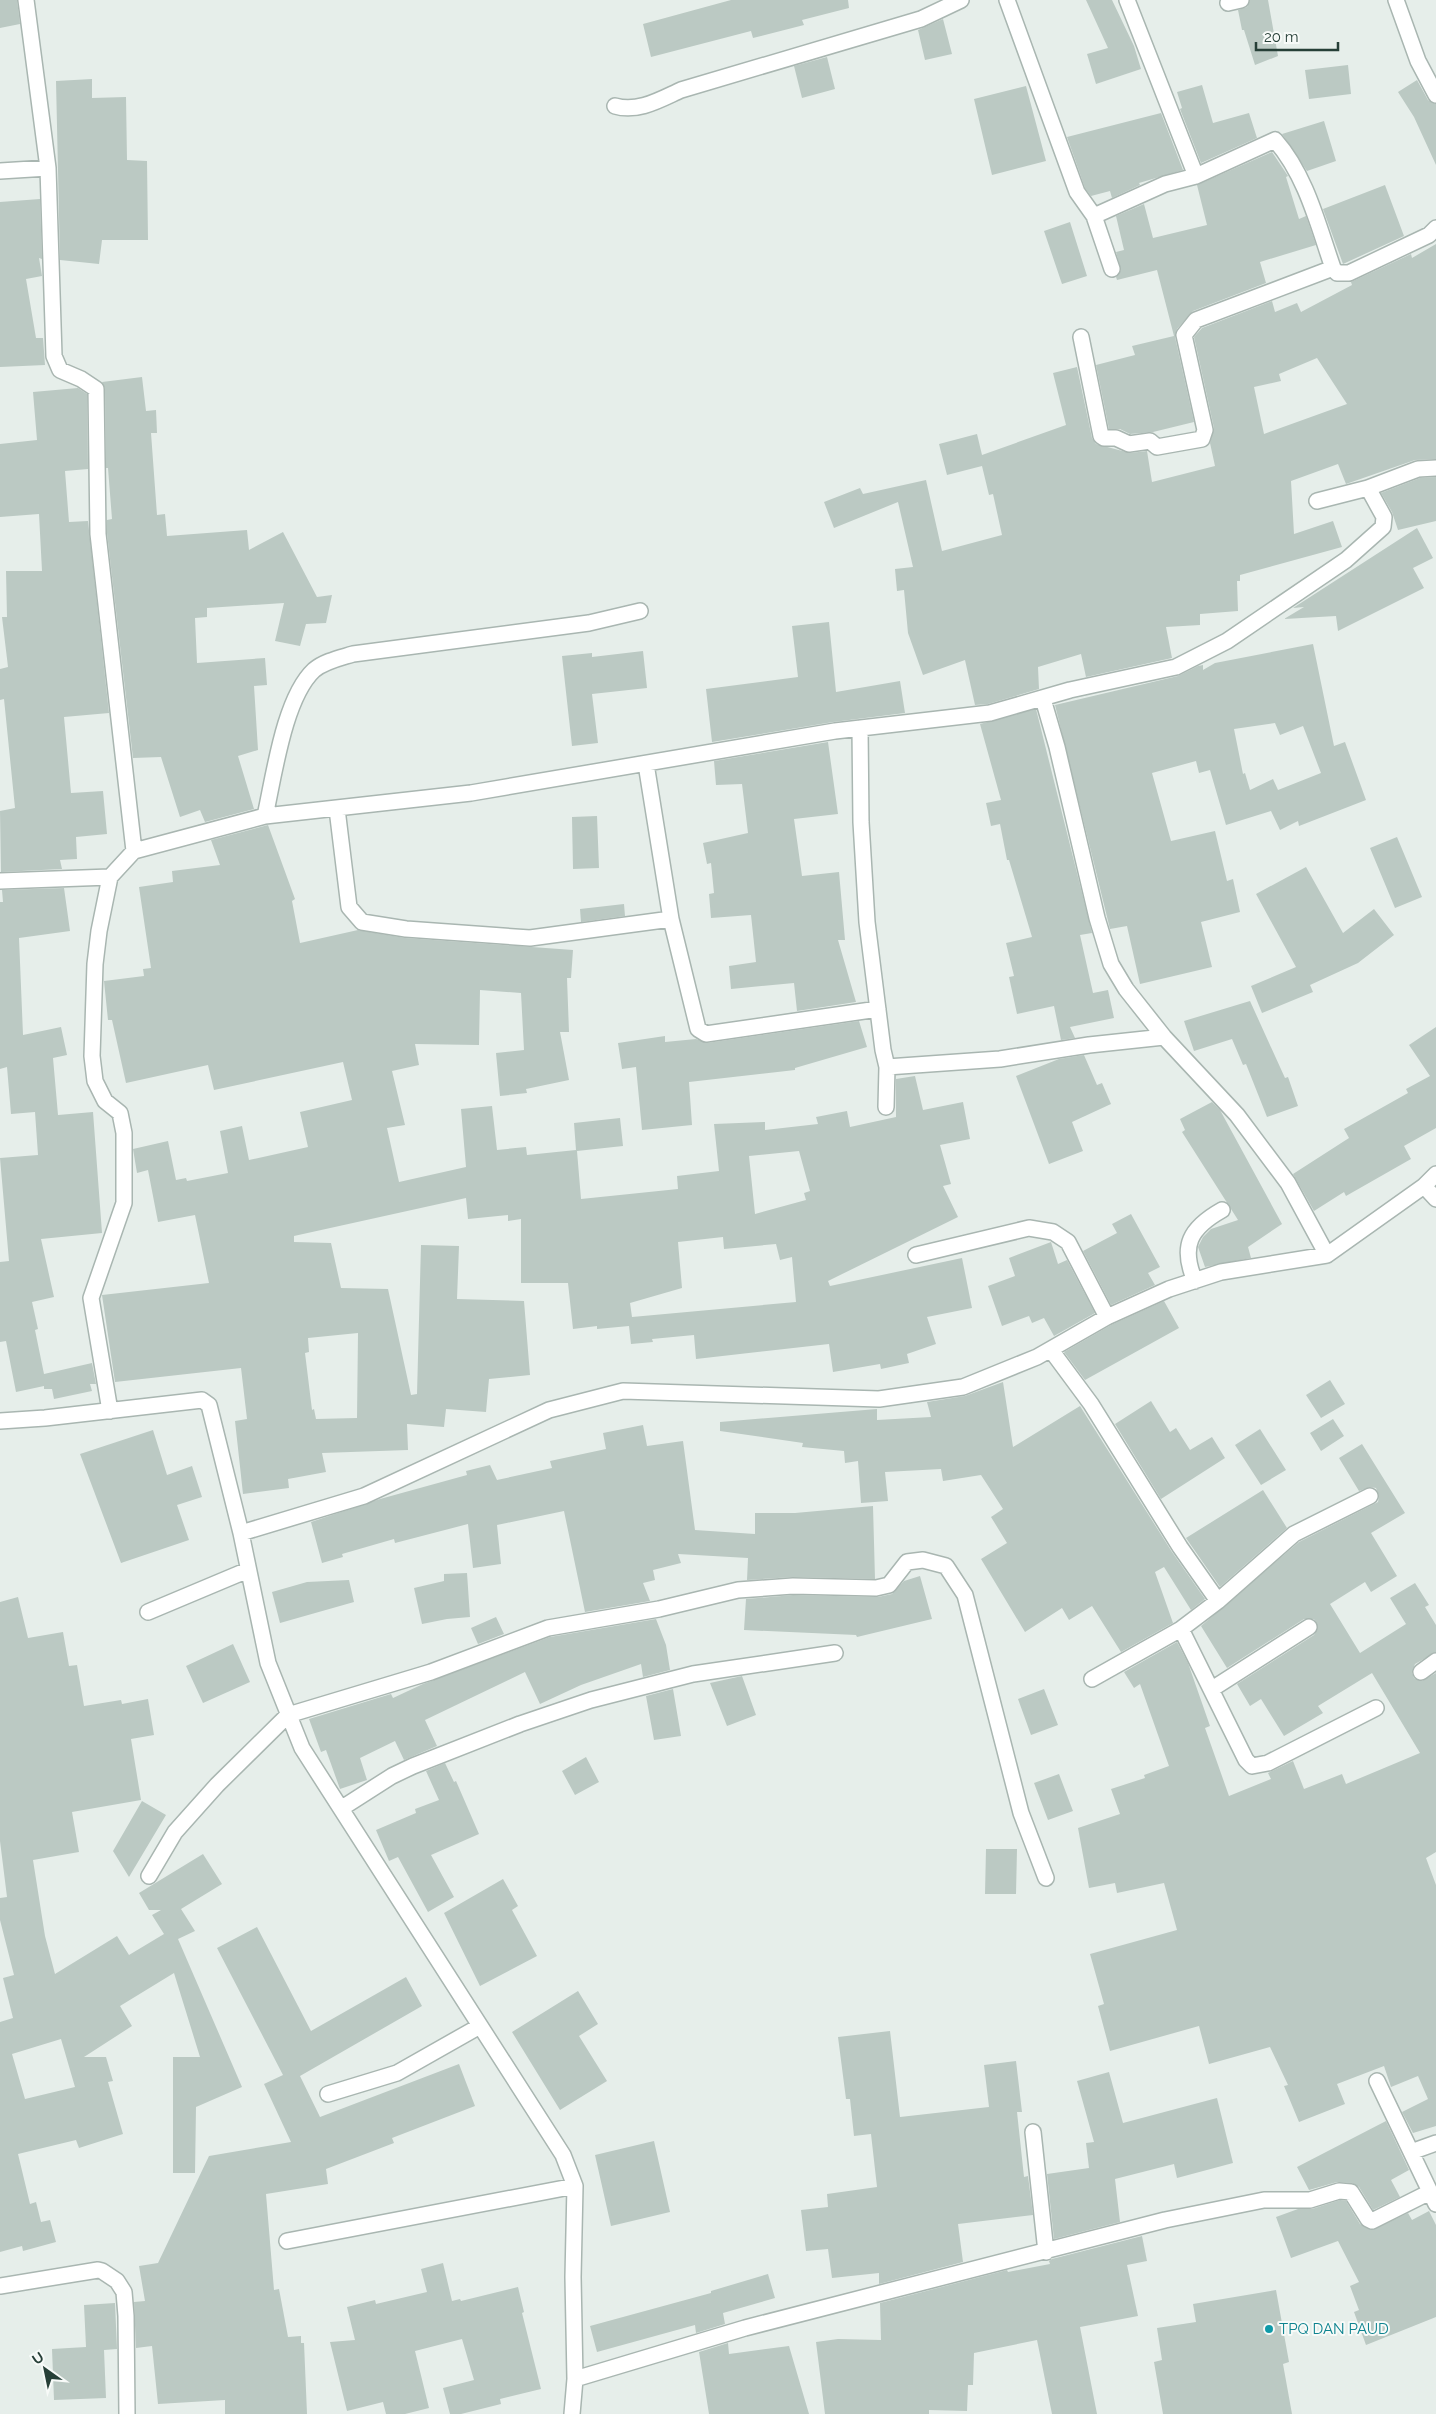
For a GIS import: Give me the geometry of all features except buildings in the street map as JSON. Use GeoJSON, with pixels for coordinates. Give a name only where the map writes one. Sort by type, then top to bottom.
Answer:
{"type":"FeatureCollection","features":[{"type":"Feature","properties":{"kind":"street"},"geometry":{"type":"LineString","coordinates":[[26,0],[48,168],[54,356],[60,370],[87,382],[96,389],[98,534],[134,851]]}},
{"type":"Feature","properties":{"kind":"street"},"geometry":{"type":"LineString","coordinates":[[615,106],[633,108],[643,106],[681,90],[922,19],[961,0]]}},
{"type":"Feature","properties":{"kind":"street"},"geometry":{"type":"LineString","coordinates":[[1007,0],[1077,192],[1094,216],[1112,269]]}},
{"type":"Feature","properties":{"kind":"street"},"geometry":{"type":"LineString","coordinates":[[1127,0],[1196,176]]}},
{"type":"Feature","properties":{"kind":"street"},"geometry":{"type":"LineString","coordinates":[[1396,0],[1418,61],[1436,95]]}},
{"type":"Feature","properties":{"kind":"street"},"geometry":{"type":"LineString","coordinates":[[1094,216],[1165,184],[1196,176],[1275,140],[1292,162],[1333,268],[1337,273],[1349,273],[1429,235],[1436,228]]}},
{"type":"Feature","properties":{"kind":"street"},"geometry":{"type":"LineString","coordinates":[[0,171],[48,168]]}},
{"type":"Feature","properties":{"kind":"street"},"geometry":{"type":"LineString","coordinates":[[1081,337],[1101,436],[1104,438],[1116,438],[1129,444],[1150,441],[1157,447],[1202,439],[1205,430],[1184,335],[1188,327],[1196,320],[1333,268]]}},
{"type":"Feature","properties":{"kind":"street"},"geometry":{"type":"LineString","coordinates":[[1317,501],[1368,488],[1418,469],[1436,468]]}},
{"type":"Feature","properties":{"kind":"street"},"geometry":{"type":"LineString","coordinates":[[110,1411],[91,1298],[124,1203],[124,1133],[120,1113],[105,1102],[95,1081],[92,1056],[95,964],[99,931],[110,877],[134,851],[265,816],[481,792],[860,728],[990,713],[1094,684],[1176,667],[1227,641],[1346,560],[1383,528],[1384,518],[1368,488]]}},
{"type":"Feature","properties":{"kind":"street"},"geometry":{"type":"LineString","coordinates":[[265,816],[284,732],[295,698],[307,678],[323,664],[353,654],[589,623],[640,611]]}},
{"type":"Feature","properties":{"kind":"street"},"geometry":{"type":"LineString","coordinates":[[1043,698],[1057,747],[1097,918],[1111,964],[1126,989],[1164,1037],[1243,1122],[1288,1183],[1327,1255]]}},
{"type":"Feature","properties":{"kind":"street"},"geometry":{"type":"LineString","coordinates":[[860,728],[861,822],[866,922],[887,1067],[886,1107]]}},
{"type":"Feature","properties":{"kind":"street"},"geometry":{"type":"LineString","coordinates":[[646,764],[671,919],[698,1029],[706,1034],[878,1009]]}},
{"type":"Feature","properties":{"kind":"street"},"geometry":{"type":"LineString","coordinates":[[337,809],[349,907],[362,922],[406,929],[530,938],[671,919]]}},
{"type":"Feature","properties":{"kind":"street"},"geometry":{"type":"LineString","coordinates":[[0,881],[110,877]]}},
{"type":"Feature","properties":{"kind":"street"},"geometry":{"type":"LineString","coordinates":[[887,1067],[1000,1059],[1089,1045],[1164,1037]]}},
{"type":"Feature","properties":{"kind":"street"},"geometry":{"type":"LineString","coordinates":[[241,1533],[364,1496],[549,1410],[623,1391],[879,1399],[963,1387],[1038,1358],[1107,1317],[1169,1289],[1221,1272],[1327,1255],[1424,1186],[1436,1174]]}},
{"type":"Feature","properties":{"kind":"street"},"geometry":{"type":"LineString","coordinates":[[1424,1186],[1436,1199]]}},
{"type":"Feature","properties":{"kind":"street"},"geometry":{"type":"LineString","coordinates":[[1195,1281],[1188,1264],[1187,1250],[1194,1230],[1205,1220],[1222,1210]]}},
{"type":"Feature","properties":{"kind":"street"},"geometry":{"type":"LineString","coordinates":[[916,1255],[1029,1228],[1053,1232],[1068,1242],[1107,1317]]}},
{"type":"Feature","properties":{"kind":"street"},"geometry":{"type":"LineString","coordinates":[[1051,1350],[1091,1404],[1180,1547],[1218,1601]]}},
{"type":"Feature","properties":{"kind":"street"},"geometry":{"type":"LineString","coordinates":[[0,1422],[202,1400],[209,1405],[241,1533],[268,1664],[302,1748],[563,2155],[575,2186],[573,2277],[575,2379],[572,2414]]}},
{"type":"Feature","properties":{"kind":"street"},"geometry":{"type":"LineString","coordinates":[[1092,1679],[1181,1628],[1218,1601],[1294,1534],[1370,1496]]}},
{"type":"Feature","properties":{"kind":"street"},"geometry":{"type":"LineString","coordinates":[[149,1876],[181,1826],[217,1785],[288,1715],[432,1672],[548,1628],[659,1608],[738,1590],[793,1586],[876,1588],[889,1585],[907,1562],[923,1560],[946,1566],[965,1595],[1021,1812],[1046,1878]]}},
{"type":"Feature","properties":{"kind":"street"},"geometry":{"type":"LineString","coordinates":[[148,1612],[248,1570]]}},
{"type":"Feature","properties":{"kind":"street"},"geometry":{"type":"LineString","coordinates":[[1212,1688],[1309,1627]]}},
{"type":"Feature","properties":{"kind":"street"},"geometry":{"type":"LineString","coordinates":[[1181,1628],[1246,1760],[1252,1766],[1268,1763],[1376,1708]]}},
{"type":"Feature","properties":{"kind":"street"},"geometry":{"type":"LineString","coordinates":[[342,1808],[392,1776],[413,1766],[520,1724],[591,1700],[693,1674],[835,1652]]}},
{"type":"Feature","properties":{"kind":"street"},"geometry":{"type":"LineString","coordinates":[[1422,1672],[1436,1661]]}},
{"type":"Feature","properties":{"kind":"street"},"geometry":{"type":"LineString","coordinates":[[328,2094],[397,2073],[480,2026]]}},
{"type":"Feature","properties":{"kind":"street"},"geometry":{"type":"LineString","coordinates":[[575,2379],[745,2328],[1165,2220],[1264,2200],[1310,2200],[1339,2191],[1351,2192],[1368,2219],[1372,2221],[1433,2198],[1377,2081]]}},
{"type":"Feature","properties":{"kind":"street"},"geometry":{"type":"LineString","coordinates":[[1032,2132],[1046,2252]]}},
{"type":"Feature","properties":{"kind":"street"},"geometry":{"type":"LineString","coordinates":[[1411,2152],[1436,2143]]}},
{"type":"Feature","properties":{"kind":"street"},"geometry":{"type":"LineString","coordinates":[[287,2241],[575,2186]]}},
{"type":"Feature","properties":{"kind":"street"},"geometry":{"type":"LineString","coordinates":[[0,2286],[102,2270],[116,2281],[124,2292],[126,2316],[127,2414]]}},
{"type":"Feature","properties":{"kind":"place","name":"TPQ DAN PAUD"},"geometry":{"type":"Point","coordinates":[1269,2329]}}]}
